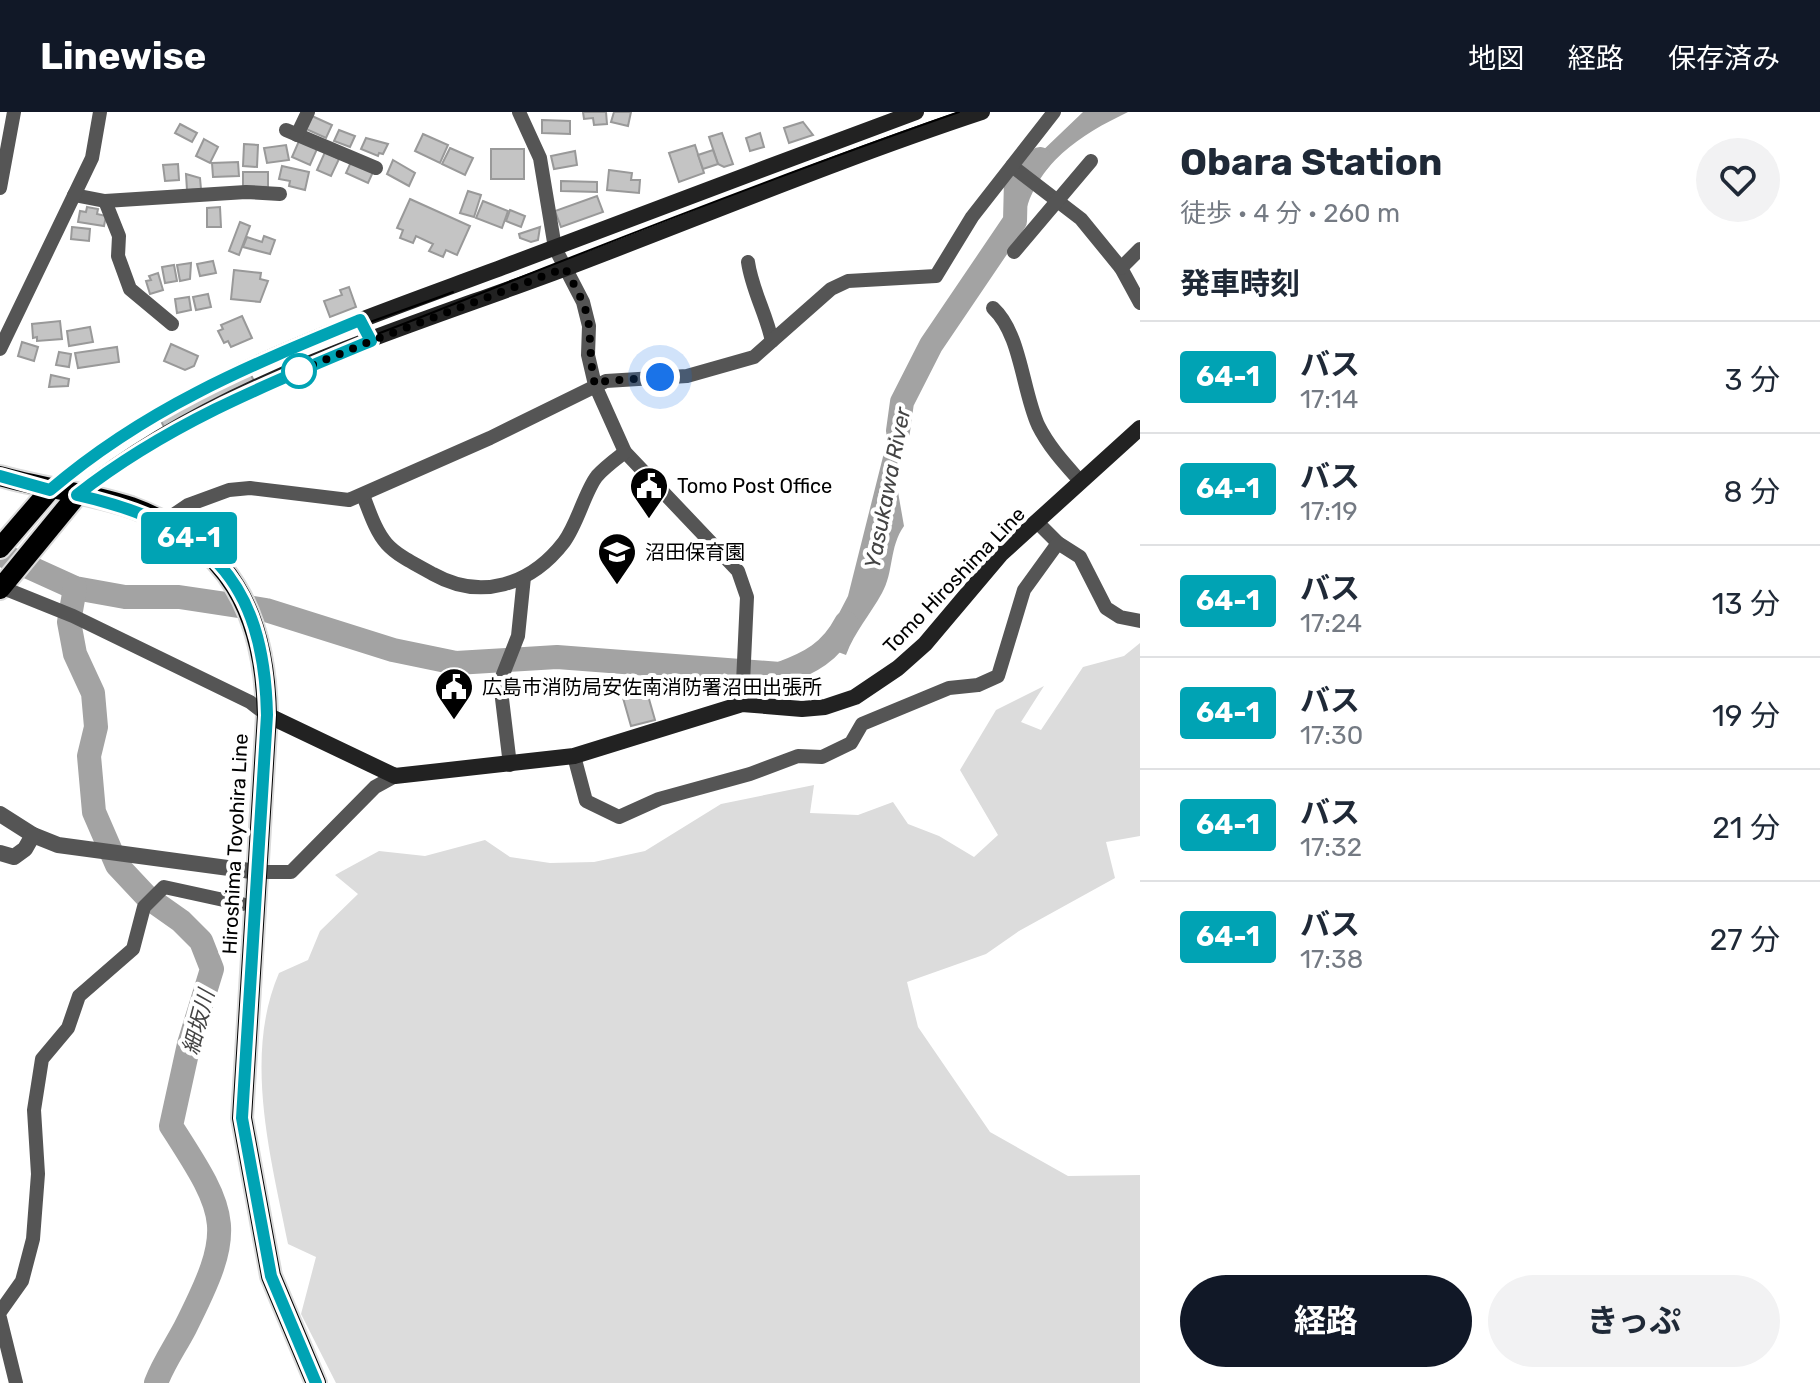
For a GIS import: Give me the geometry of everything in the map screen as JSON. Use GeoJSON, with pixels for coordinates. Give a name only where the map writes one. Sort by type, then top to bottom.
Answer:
{"type":"FeatureCollection","features":[{"type":"Feature","properties":{"kind":"main road"},"geometry":{"type":"LineString","coordinates":[[5,541],[50,490],[93,454],[217,379],[360,320],[916,112]]}},
{"type":"Feature","properties":{"kind":"main road"},"geometry":{"type":"LineString","coordinates":[[2,586],[77,495],[152,442],[230,400],[371,341],[982,112]]}},
{"type":"Feature","properties":{"kind":"main road"},"geometry":{"type":"LineString","coordinates":[[360,320],[371,341]]}},
{"type":"Feature","properties":{"kind":"main road","name":"Tomo Hiroshima Line"},"geometry":{"type":"LineString","coordinates":[[395,776],[574,756],[742,699],[802,709],[825,707],[855,697],[898,668],[925,644],[957,602],[1080,481],[1140,428]]}},
{"type":"Feature","properties":{"kind":"main road","name":"Hiroshima Toyohira Line"},"geometry":{"type":"LineString","coordinates":[[0,476],[129,507],[163,522],[196,543],[234,581],[257,632],[266,672],[267,715],[244,1083],[246,1147],[271,1276],[316,1383]]}},
{"type":"Feature","properties":{"kind":"main road"},"geometry":{"type":"LineString","coordinates":[[267,715],[395,776]]}},
{"type":"Feature","properties":{"kind":"street"},"geometry":{"type":"LineString","coordinates":[[1,179],[14,112]]}},
{"type":"Feature","properties":{"kind":"street"},"geometry":{"type":"LineString","coordinates":[[0,349],[4,327],[92,158],[100,112]]}},
{"type":"Feature","properties":{"kind":"street"},"geometry":{"type":"LineString","coordinates":[[308,112],[291,133],[376,168]]}},
{"type":"Feature","properties":{"kind":"street"},"geometry":{"type":"LineString","coordinates":[[519,112],[540,158],[555,248],[583,302],[589,326],[588,355],[595,385],[625,452],[738,571],[747,597],[742,699]]}},
{"type":"Feature","properties":{"kind":"street"},"geometry":{"type":"LineString","coordinates":[[163,522],[188,505],[229,490],[250,488],[349,500],[490,438],[606,381],[687,376],[754,357],[831,289],[848,281],[936,276],[972,217],[1015,169],[1054,112]]}},
{"type":"Feature","properties":{"kind":"street"},"geometry":{"type":"LineString","coordinates":[[1014,252],[1053,201],[1091,161]]}},
{"type":"Feature","properties":{"kind":"street"},"geometry":{"type":"LineString","coordinates":[[1015,169],[1053,201],[1081,219],[1121,268],[1140,303]]}},
{"type":"Feature","properties":{"kind":"street"},"geometry":{"type":"LineString","coordinates":[[74,195],[105,201],[246,192],[280,194]]}},
{"type":"Feature","properties":{"kind":"street"},"geometry":{"type":"LineString","coordinates":[[105,201],[119,236],[118,256],[130,289],[172,324]]}},
{"type":"Feature","properties":{"kind":"street"},"geometry":{"type":"LineString","coordinates":[[1121,268],[1138,253]]}},
{"type":"Feature","properties":{"kind":"street"},"geometry":{"type":"LineString","coordinates":[[748,262],[757,302],[768,322],[772,341]]}},
{"type":"Feature","properties":{"kind":"street"},"geometry":{"type":"LineString","coordinates":[[993,308],[1011,331],[1021,378],[1038,424],[1052,451],[1080,481]]}},
{"type":"Feature","properties":{"kind":"street"},"geometry":{"type":"LineString","coordinates":[[363,495],[379,537],[390,550],[447,582],[485,590],[524,577],[563,543],[585,506],[596,477],[625,452]]}},
{"type":"Feature","properties":{"kind":"street"},"geometry":{"type":"LineString","coordinates":[[1037,522],[1058,543],[1080,557],[1106,608],[1120,617],[1140,621]]}},
{"type":"Feature","properties":{"kind":"street"},"geometry":{"type":"LineString","coordinates":[[574,756],[586,801],[619,817],[659,799],[750,774],[798,756],[822,757],[851,743],[862,724],[949,688],[978,685],[998,676],[1024,590],[1058,543]]}},
{"type":"Feature","properties":{"kind":"street"},"geometry":{"type":"LineString","coordinates":[[510,765],[500,682],[518,636],[524,577]]}},
{"type":"Feature","properties":{"kind":"street"},"geometry":{"type":"LineString","coordinates":[[2,586],[73,616],[250,702],[267,715]]}},
{"type":"Feature","properties":{"kind":"street"},"geometry":{"type":"LineString","coordinates":[[0,814],[33,835],[94,851],[258,872],[291,872],[375,787],[395,776]]}},
{"type":"Feature","properties":{"kind":"street"},"geometry":{"type":"LineString","coordinates":[[0,853],[14,857],[25,849],[33,835]]}},
{"type":"Feature","properties":{"kind":"street"},"geometry":{"type":"LineString","coordinates":[[16,1383],[0,1315],[22,1281],[33,1239],[38,1174],[34,1110],[42,1059],[68,1028],[79,996],[133,949],[144,907],[160,889],[172,862]]}},
{"type":"Feature","properties":{"kind":"street"},"geometry":{"type":"LineString","coordinates":[[160,889],[242,904]]}},
{"type":"Feature","properties":{"kind":"shaded area"},"geometry":{"type":"Polygon","coordinates":[[[1140,643],[1140,836],[1106,842],[1115,878],[1019,931],[986,954],[907,982],[918,1027],[990,1132],[1068,1176],[1140,1175],[1140,1383],[336,1383],[301,1314],[316,1257],[288,1244],[268,1142],[262,1073],[268,1005],[279,973],[308,960],[320,931],[358,894],[335,875],[379,851],[425,856],[485,840],[510,857],[550,863],[594,862],[645,851],[721,804],[814,785],[810,813],[858,815],[893,802],[908,824],[939,836],[974,857],[998,835],[960,770],[996,710],[1044,686],[1021,722],[1041,730],[1083,667],[1124,656],[1140,643]]]}},
{"type":"Feature","properties":{"kind":"water"},"geometry":{"type":"Polygon","coordinates":[[[1083,112],[1128,112],[1062,153],[1039,181],[1024,218],[1008,216],[1009,191],[1037,156],[1083,112]]]}},
{"type":"Feature","properties":{"kind":"water"},"geometry":{"type":"Polygon","coordinates":[[[898,397],[910,401],[895,475],[904,526],[896,542],[886,585],[846,655],[822,646],[848,596],[898,397]]]}},
{"type":"Feature","properties":{"kind":"building"},"geometry":{"type":"Polygon","coordinates":[[[583,112],[606,112],[607,124],[594,125],[593,118],[584,119],[583,112]]]}},
{"type":"Feature","properties":{"kind":"building"},"geometry":{"type":"Polygon","coordinates":[[[614,112],[631,112],[628,126],[611,122],[614,112]]]}},
{"type":"Feature","properties":{"kind":"building"},"geometry":{"type":"Polygon","coordinates":[[[312,116],[332,125],[326,138],[306,129],[312,116]]]}},
{"type":"Feature","properties":{"kind":"building"},"geometry":{"type":"Polygon","coordinates":[[[542,120],[570,121],[570,134],[542,133],[542,120]]]}},
{"type":"Feature","properties":{"kind":"building"},"geometry":{"type":"Polygon","coordinates":[[[803,122],[813,135],[789,143],[784,128],[803,122]]]}},
{"type":"Feature","properties":{"kind":"building"},"geometry":{"type":"Polygon","coordinates":[[[180,124],[197,133],[192,142],[175,133],[180,124]]]}},
{"type":"Feature","properties":{"kind":"building"},"geometry":{"type":"Polygon","coordinates":[[[339,130],[355,136],[350,147],[334,141],[339,130]]]}},
{"type":"Feature","properties":{"kind":"building"},"geometry":{"type":"Polygon","coordinates":[[[722,133],[733,164],[724,167],[718,164],[709,137],[722,133]]]}},
{"type":"Feature","properties":{"kind":"building"},"geometry":{"type":"Polygon","coordinates":[[[760,133],[764,147],[750,151],[746,138],[760,133]]]}},
{"type":"Feature","properties":{"kind":"building"},"geometry":{"type":"Polygon","coordinates":[[[423,134],[448,145],[440,163],[415,151],[423,134]]]}},
{"type":"Feature","properties":{"kind":"building"},"geometry":{"type":"Polygon","coordinates":[[[366,138],[388,144],[383,154],[379,153],[378,156],[361,149],[366,138]]]}},
{"type":"Feature","properties":{"kind":"building"},"geometry":{"type":"Polygon","coordinates":[[[204,139],[218,147],[210,163],[196,156],[204,139]]]}},
{"type":"Feature","properties":{"kind":"building"},"geometry":{"type":"Polygon","coordinates":[[[299,141],[317,149],[310,165],[292,157],[299,141]]]}},
{"type":"Feature","properties":{"kind":"building"},"geometry":{"type":"Polygon","coordinates":[[[244,144],[258,145],[257,167],[243,166],[244,144]]]}},
{"type":"Feature","properties":{"kind":"building"},"geometry":{"type":"Polygon","coordinates":[[[286,145],[289,160],[267,163],[264,148],[286,145]]]}},
{"type":"Feature","properties":{"kind":"building"},"geometry":{"type":"Polygon","coordinates":[[[695,145],[704,173],[679,182],[669,153],[695,145]]]}},
{"type":"Feature","properties":{"kind":"building"},"geometry":{"type":"Polygon","coordinates":[[[450,148],[473,158],[465,175],[442,164],[450,148]]]}},
{"type":"Feature","properties":{"kind":"building"},"geometry":{"type":"Polygon","coordinates":[[[491,149],[524,149],[524,179],[491,179],[491,149]]]}},
{"type":"Feature","properties":{"kind":"building"},"geometry":{"type":"Polygon","coordinates":[[[713,150],[718,164],[703,169],[698,155],[713,150]]]}},
{"type":"Feature","properties":{"kind":"building"},"geometry":{"type":"Polygon","coordinates":[[[575,151],[577,165],[554,169],[551,156],[575,151]]]}},
{"type":"Feature","properties":{"kind":"building"},"geometry":{"type":"Polygon","coordinates":[[[325,152],[339,159],[331,176],[317,170],[325,152]]]}},
{"type":"Feature","properties":{"kind":"building"},"geometry":{"type":"Polygon","coordinates":[[[393,160],[415,173],[409,186],[387,174],[393,160]]]}},
{"type":"Feature","properties":{"kind":"building"},"geometry":{"type":"Polygon","coordinates":[[[238,162],[239,176],[213,177],[212,163],[238,162]]]}},
{"type":"Feature","properties":{"kind":"building"},"geometry":{"type":"Polygon","coordinates":[[[351,162],[373,172],[368,183],[346,173],[351,162]]]}},
{"type":"Feature","properties":{"kind":"building"},"geometry":{"type":"Polygon","coordinates":[[[178,164],[179,180],[165,181],[163,165],[178,164]]]}},
{"type":"Feature","properties":{"kind":"building"},"geometry":{"type":"Polygon","coordinates":[[[282,166],[309,172],[305,190],[289,186],[290,181],[279,179],[282,166]]]}},
{"type":"Feature","properties":{"kind":"building"},"geometry":{"type":"Polygon","coordinates":[[[609,170],[632,173],[631,180],[640,180],[639,193],[607,190],[609,170]]]}},
{"type":"Feature","properties":{"kind":"building"},"geometry":{"type":"Polygon","coordinates":[[[243,172],[268,172],[268,187],[243,186],[243,172]]]}},
{"type":"Feature","properties":{"kind":"building"},"geometry":{"type":"Polygon","coordinates":[[[186,174],[200,178],[201,189],[187,190],[186,174]]]}},
{"type":"Feature","properties":{"kind":"building"},"geometry":{"type":"Polygon","coordinates":[[[561,181],[597,182],[597,192],[561,191],[561,181]]]}},
{"type":"Feature","properties":{"kind":"building"},"geometry":{"type":"Polygon","coordinates":[[[468,191],[481,195],[474,217],[460,213],[468,191]]]}},
{"type":"Feature","properties":{"kind":"building"},"geometry":{"type":"Polygon","coordinates":[[[597,196],[603,212],[561,227],[555,211],[597,196]]]}},
{"type":"Feature","properties":{"kind":"building"},"geometry":{"type":"Polygon","coordinates":[[[410,199],[470,226],[457,255],[446,250],[443,257],[429,251],[433,244],[416,236],[413,243],[400,238],[403,230],[397,228],[410,199]]]}},
{"type":"Feature","properties":{"kind":"building"},"geometry":{"type":"Polygon","coordinates":[[[483,201],[508,211],[502,228],[476,218],[483,201]]]}},
{"type":"Feature","properties":{"kind":"building"},"geometry":{"type":"Polygon","coordinates":[[[87,207],[98,209],[97,214],[106,216],[104,226],[78,222],[80,211],[86,212],[87,207]]]}},
{"type":"Feature","properties":{"kind":"building"},"geometry":{"type":"Polygon","coordinates":[[[220,207],[221,227],[207,227],[207,208],[220,207]]]}},
{"type":"Feature","properties":{"kind":"building"},"geometry":{"type":"Polygon","coordinates":[[[510,210],[525,216],[521,227],[506,221],[510,210]]]}},
{"type":"Feature","properties":{"kind":"building"},"geometry":{"type":"Polygon","coordinates":[[[240,222],[250,226],[239,255],[229,251],[240,222]]]}},
{"type":"Feature","properties":{"kind":"building"},"geometry":{"type":"Polygon","coordinates":[[[72,227],[90,229],[89,241],[71,239],[72,227]]]}},
{"type":"Feature","properties":{"kind":"building"},"geometry":{"type":"Polygon","coordinates":[[[540,227],[538,240],[531,242],[520,238],[519,234],[540,227]]]}},
{"type":"Feature","properties":{"kind":"building"},"geometry":{"type":"Polygon","coordinates":[[[264,236],[275,240],[270,254],[243,247],[247,237],[262,242],[264,236]]]}},
{"type":"Feature","properties":{"kind":"building"},"geometry":{"type":"Polygon","coordinates":[[[213,261],[216,273],[200,276],[197,264],[213,261]]]}},
{"type":"Feature","properties":{"kind":"building"},"geometry":{"type":"Polygon","coordinates":[[[191,263],[190,279],[180,281],[177,265],[191,263]]]}},
{"type":"Feature","properties":{"kind":"building"},"geometry":{"type":"Polygon","coordinates":[[[174,265],[177,281],[165,283],[162,267],[174,265]]]}},
{"type":"Feature","properties":{"kind":"building"},"geometry":{"type":"Polygon","coordinates":[[[234,270],[261,273],[260,279],[268,281],[260,302],[231,299],[234,270]]]}},
{"type":"Feature","properties":{"kind":"building"},"geometry":{"type":"Polygon","coordinates":[[[158,273],[163,290],[150,294],[146,281],[151,280],[149,276],[158,273]]]}},
{"type":"Feature","properties":{"kind":"building"},"geometry":{"type":"Polygon","coordinates":[[[349,287],[356,307],[330,317],[324,301],[342,295],[340,290],[349,287]]]}},
{"type":"Feature","properties":{"kind":"building"},"geometry":{"type":"Polygon","coordinates":[[[208,294],[211,307],[196,310],[193,297],[208,294]]]}},
{"type":"Feature","properties":{"kind":"building"},"geometry":{"type":"Polygon","coordinates":[[[189,297],[191,310],[177,313],[175,299],[189,297]]]}},
{"type":"Feature","properties":{"kind":"building"},"geometry":{"type":"Polygon","coordinates":[[[242,316],[252,338],[231,347],[228,341],[224,343],[218,331],[223,329],[221,325],[242,316]]]}},
{"type":"Feature","properties":{"kind":"building"},"geometry":{"type":"Polygon","coordinates":[[[60,321],[62,339],[37,341],[37,337],[33,338],[32,324],[60,321]]]}},
{"type":"Feature","properties":{"kind":"building"},"geometry":{"type":"Polygon","coordinates":[[[90,327],[93,342],[69,346],[67,331],[90,327]]]}},
{"type":"Feature","properties":{"kind":"building"},"geometry":{"type":"Polygon","coordinates":[[[22,342],[38,347],[34,361],[18,356],[22,342]]]}},
{"type":"Feature","properties":{"kind":"building"},"geometry":{"type":"Polygon","coordinates":[[[171,344],[198,356],[194,366],[185,370],[164,361],[171,344]]]}},
{"type":"Feature","properties":{"kind":"building"},"geometry":{"type":"Polygon","coordinates":[[[117,347],[119,362],[78,368],[75,353],[117,347]]]}},
{"type":"Feature","properties":{"kind":"building"},"geometry":{"type":"Polygon","coordinates":[[[59,352],[71,354],[69,367],[56,365],[59,352]]]}},
{"type":"Feature","properties":{"kind":"building"},"geometry":{"type":"Polygon","coordinates":[[[248,369],[256,385],[166,431],[158,415],[248,369]]]}},
{"type":"Feature","properties":{"kind":"building"},"geometry":{"type":"Polygon","coordinates":[[[51,375],[69,379],[68,386],[49,387],[51,375]]]}},
{"type":"Feature","properties":{"kind":"building"},"geometry":{"type":"Polygon","coordinates":[[[647,692],[655,720],[631,726],[623,698],[647,692]]]}},
{"type":"Feature","properties":{"kind":"waterway","name":"Yasukawa River"},"geometry":{"type":"LineString","coordinates":[[898,431],[902,402],[931,345],[1015,221],[1016,180],[1040,159]]}},
{"type":"Feature","properties":{"kind":"waterway","name":"Yasukawa River"},"geometry":{"type":"LineString","coordinates":[[0,554],[75,588],[125,597],[179,597],[266,610],[393,650],[456,663],[557,657],[780,674],[819,655],[834,642],[846,623]]}},
{"type":"Feature","properties":{"kind":"waterway","name":"細坂川"},"geometry":{"type":"LineString","coordinates":[[75,588],[69,622],[75,654],[93,693],[96,727],[89,756],[94,812],[117,865],[147,897],[181,921],[201,941],[212,969],[189,1044],[171,1126],[215,1204],[219,1224],[218,1245],[201,1295],[156,1383]]}},
{"type":"Feature","properties":{"kind":"tram line"},"geometry":{"type":"LineString","coordinates":[[0,577],[50,521],[103,469],[144,440],[217,401],[294,367],[639,231],[959,112]]}},
{"type":"Feature","properties":{"kind":"tram line"},"geometry":{"type":"LineString","coordinates":[[42,510],[80,470],[125,435],[176,404],[289,353],[453,292]]}},
{"type":"Feature","properties":{"kind":"bus line","name":"64-1"},"geometry":{"type":"LineString","coordinates":[[0,476],[50,490],[93,454],[217,379],[360,320],[371,341],[230,400],[152,442],[77,495],[129,507],[163,522],[196,543],[234,581],[257,632],[266,672],[267,715],[242,1118],[271,1276],[316,1383]]}},
{"type":"Feature","properties":{"kind":"place","name":"Tomo Post Office"},"geometry":{"type":"Point","coordinates":[649,520]}},
{"type":"Feature","properties":{"kind":"place","name":"沼田保育園"},"geometry":{"type":"Point","coordinates":[617,586]}},
{"type":"Feature","properties":{"kind":"place","name":"広島市消防局安佐南消防署沼田出張所"},"geometry":{"type":"Point","coordinates":[454,721]}},
{"type":"Feature","properties":{"kind":"route"},"geometry":{"type":"LineString","coordinates":[[299,371],[286,376],[565,268],[583,302],[589,326],[588,355],[595,385],[606,381],[660,377]]}}]}
